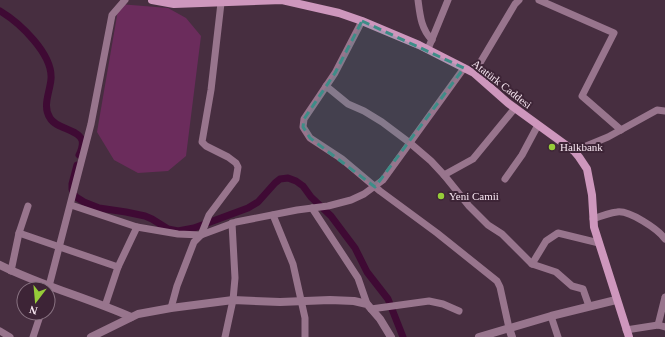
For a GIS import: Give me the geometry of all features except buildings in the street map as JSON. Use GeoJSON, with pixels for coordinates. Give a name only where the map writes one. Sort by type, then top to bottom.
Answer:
{"type":"FeatureCollection","features":[{"type":"Feature","properties":{"kind":"main road","name":"Atatürk Caddesi"},"geometry":{"type":"LineString","coordinates":[[152,0],[174,4],[282,0],[339,13],[362,21],[428,49],[474,72],[514,108],[574,151],[587,169],[592,195],[594,227],[616,300],[628,333]]}},
{"type":"Feature","properties":{"kind":"street"},"geometry":{"type":"LineString","coordinates":[[51,281],[91,124],[112,15],[125,0]]}},
{"type":"Feature","properties":{"kind":"street"},"geometry":{"type":"LineString","coordinates":[[418,0],[421,21],[427,35],[432,40]]}},
{"type":"Feature","properties":{"kind":"street"},"geometry":{"type":"LineString","coordinates":[[428,49],[448,0]]}},
{"type":"Feature","properties":{"kind":"street"},"geometry":{"type":"LineString","coordinates":[[474,72],[515,4],[519,0]]}},
{"type":"Feature","properties":{"kind":"street"},"geometry":{"type":"LineString","coordinates":[[539,0],[614,33],[582,96],[621,130]]}},
{"type":"Feature","properties":{"kind":"street"},"geometry":{"type":"LineString","coordinates":[[171,308],[176,286],[194,242],[201,235],[208,215],[236,179],[238,167],[236,163],[228,157],[206,146],[202,142],[211,90],[221,3]]}},
{"type":"Feature","properties":{"kind":"street"},"geometry":{"type":"LineString","coordinates":[[362,21],[335,73],[304,119],[303,127],[310,138],[342,158],[375,187],[437,233],[497,281],[500,287],[512,337]]}},
{"type":"Feature","properties":{"kind":"street"},"geometry":{"type":"LineString","coordinates":[[71,206],[137,227],[178,234],[201,235],[232,223],[328,206],[351,200],[364,194],[383,180],[464,68]]}},
{"type":"Feature","properties":{"kind":"street"},"geometry":{"type":"LineString","coordinates":[[326,86],[348,104],[364,111],[382,122],[410,143],[431,161],[469,206],[488,225],[502,234],[532,264],[556,272],[572,286],[583,289],[589,306]]}},
{"type":"Feature","properties":{"kind":"street"},"geometry":{"type":"LineString","coordinates":[[444,175],[473,159],[514,108]]}},
{"type":"Feature","properties":{"kind":"street"},"geometry":{"type":"LineString","coordinates":[[574,151],[608,137],[657,110],[665,110]]}},
{"type":"Feature","properties":{"kind":"street"},"geometry":{"type":"LineString","coordinates":[[505,179],[522,155],[538,125]]}},
{"type":"Feature","properties":{"kind":"street"},"geometry":{"type":"LineString","coordinates":[[11,271],[19,233],[28,206]]}},
{"type":"Feature","properties":{"kind":"street"},"geometry":{"type":"LineString","coordinates":[[314,208],[358,278],[369,307],[380,319],[391,337]]}},
{"type":"Feature","properties":{"kind":"street"},"geometry":{"type":"LineString","coordinates":[[593,219],[618,211],[652,226],[665,238]]}},
{"type":"Feature","properties":{"kind":"street"},"geometry":{"type":"LineString","coordinates":[[273,215],[293,264],[305,318],[305,337]]}},
{"type":"Feature","properties":{"kind":"street"},"geometry":{"type":"LineString","coordinates":[[225,337],[235,278],[232,223]]}},
{"type":"Feature","properties":{"kind":"street"},"geometry":{"type":"LineString","coordinates":[[105,306],[118,267],[137,227]]}},
{"type":"Feature","properties":{"kind":"street"},"geometry":{"type":"LineString","coordinates":[[19,233],[118,267]]}},
{"type":"Feature","properties":{"kind":"street"},"geometry":{"type":"LineString","coordinates":[[532,264],[546,241],[558,233],[599,243]]}},
{"type":"Feature","properties":{"kind":"street"},"geometry":{"type":"LineString","coordinates":[[0,265],[33,281]]}},
{"type":"Feature","properties":{"kind":"street"},"geometry":{"type":"LineString","coordinates":[[56,290],[105,306],[131,317]]}},
{"type":"Feature","properties":{"kind":"street"},"geometry":{"type":"LineString","coordinates":[[628,333],[662,326],[665,297]]}},
{"type":"Feature","properties":{"kind":"street"},"geometry":{"type":"LineString","coordinates":[[91,337],[138,314],[232,300],[280,302],[342,301],[354,302],[369,307],[385,307],[398,304],[429,301],[442,304],[458,311]]}},
{"type":"Feature","properties":{"kind":"street"},"geometry":{"type":"LineString","coordinates":[[479,337],[551,316],[616,300]]}},
{"type":"Feature","properties":{"kind":"street"},"geometry":{"type":"LineString","coordinates":[[551,316],[558,337]]}},
{"type":"Feature","properties":{"kind":"street"},"geometry":{"type":"LineString","coordinates":[[34,337],[39,321]]}},
{"type":"Feature","properties":{"kind":"street"},"geometry":{"type":"LineString","coordinates":[[0,331],[10,337]]}},
{"type":"Feature","properties":{"kind":"highlighted area"},"geometry":{"type":"Polygon","coordinates":[[[362,21],[464,68],[375,187],[310,138],[303,127],[304,119],[335,73],[362,21]]]}},
{"type":"Feature","properties":{"kind":"shaded area"},"geometry":{"type":"Polygon","coordinates":[[[119,4],[168,8],[186,18],[201,36],[186,156],[168,171],[138,173],[114,160],[97,132],[119,4]]]}},
{"type":"Feature","properties":{"kind":"waterway"},"geometry":{"type":"LineString","coordinates":[[0,11],[17,23],[34,40],[47,60],[51,79],[47,104],[48,113],[50,118],[57,125],[80,136],[82,143],[79,155]]}},
{"type":"Feature","properties":{"kind":"waterway"},"geometry":{"type":"LineString","coordinates":[[77,165],[72,184],[73,193],[76,197],[99,208],[145,216],[168,229],[178,231],[194,228],[248,208],[258,202],[280,179],[288,178],[296,181],[303,186],[311,197],[331,216],[355,248],[367,272],[388,299],[403,337]]}},
{"type":"Feature","properties":{"kind":"place","name":"Halkbank"},"geometry":{"type":"Point","coordinates":[552,147]}},
{"type":"Feature","properties":{"kind":"place","name":"Yeni Camii"},"geometry":{"type":"Point","coordinates":[441,196]}}]}
